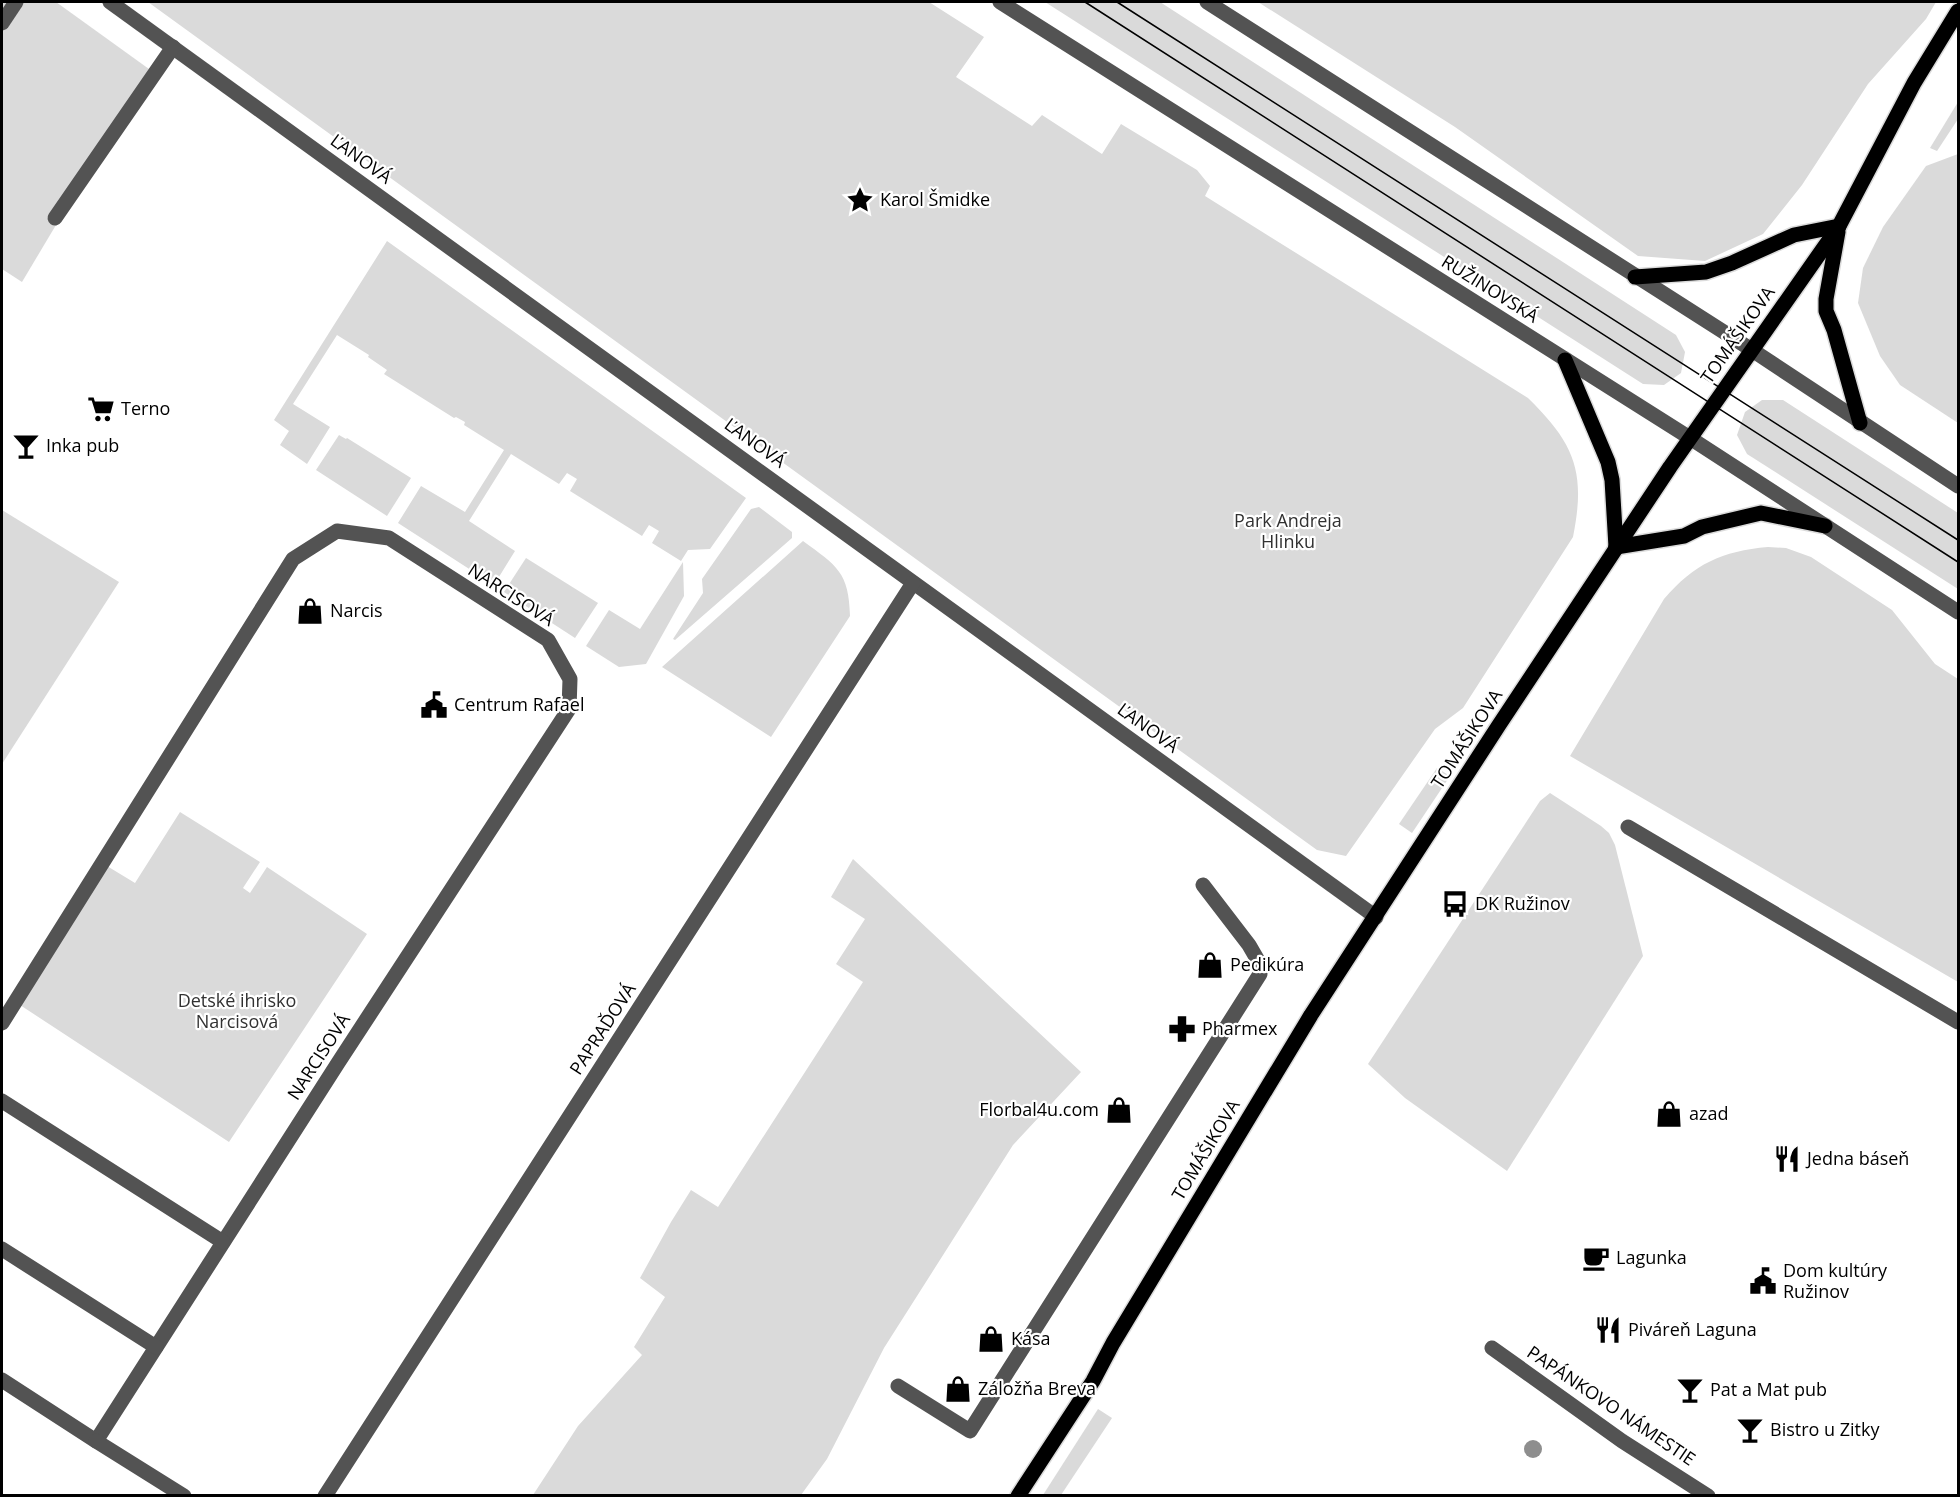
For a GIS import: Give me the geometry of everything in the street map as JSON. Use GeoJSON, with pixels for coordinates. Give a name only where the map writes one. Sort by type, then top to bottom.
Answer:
{"type":"FeatureCollection","features":[{"type":"Feature","properties":{"kind":"main road","name":"TOMÁŠIKOVA"},"geometry":{"type":"LineString","coordinates":[[1017,1496],[1093,1381],[1113,1343],[1298,1035],[1498,724],[1690,438],[1839,226],[1914,83],[1959,11]]}},
{"type":"Feature","properties":{"kind":"main road"},"geometry":{"type":"LineString","coordinates":[[1635,277],[1706,272],[1794,235],[1839,226],[1826,299],[1826,311],[1834,330],[1860,423]]}},
{"type":"Feature","properties":{"kind":"main road"},"geometry":{"type":"LineString","coordinates":[[1565,360],[1608,462],[1612,480],[1616,547],[1684,536],[1702,527],[1761,513],[1825,526]]}},
{"type":"Feature","properties":{"kind":"street"},"geometry":{"type":"LineString","coordinates":[[2,23],[16,2]]}},
{"type":"Feature","properties":{"kind":"street","name":"ĽANOVÁ"},"geometry":{"type":"LineString","coordinates":[[111,2],[1376,917]]}},
{"type":"Feature","properties":{"kind":"street","name":"RUŽINOVSKÁ"},"geometry":{"type":"LineString","coordinates":[[1000,2],[1104,65],[1959,612]]}},
{"type":"Feature","properties":{"kind":"street"},"geometry":{"type":"LineString","coordinates":[[1207,2],[1752,350],[1959,486]]}},
{"type":"Feature","properties":{"kind":"street"},"geometry":{"type":"LineString","coordinates":[[55,218],[173,47]]}},
{"type":"Feature","properties":{"kind":"street","name":"NARCISOVÁ"},"geometry":{"type":"LineString","coordinates":[[2,1023],[293,559],[337,531],[389,538],[548,640],[570,679],[569,709],[96,1441]]}},
{"type":"Feature","properties":{"kind":"street","name":"PAPRAĎOVÁ"},"geometry":{"type":"LineString","coordinates":[[325,1496],[914,583]]}},
{"type":"Feature","properties":{"kind":"street"},"geometry":{"type":"LineString","coordinates":[[1628,827],[1959,1022]]}},
{"type":"Feature","properties":{"kind":"street"},"geometry":{"type":"LineString","coordinates":[[898,1386],[970,1431],[1260,974],[1260,964],[1249,945],[1203,885]]}},
{"type":"Feature","properties":{"kind":"street"},"geometry":{"type":"LineString","coordinates":[[2,1101],[223,1242]]}},
{"type":"Feature","properties":{"kind":"street"},"geometry":{"type":"LineString","coordinates":[[2,1249],[156,1347]]}},
{"type":"Feature","properties":{"kind":"street","name":"PAPÁNKOVO NÁMESTIE"},"geometry":{"type":"LineString","coordinates":[[1492,1348],[1622,1441],[1708,1496]]}},
{"type":"Feature","properties":{"kind":"street"},"geometry":{"type":"LineString","coordinates":[[2,1380],[184,1496]]}},
{"type":"Feature","properties":{"kind":"green space"},"geometry":{"type":"Polygon","coordinates":[[[2,2],[56,2],[149,69],[22,282],[2,269],[2,2]]]}},
{"type":"Feature","properties":{"kind":"green space","name":"Park Andreja Hlinku"},"geometry":{"type":"Polygon","coordinates":[[[148,2],[929,2],[984,37],[956,77],[1032,126],[1042,115],[1102,154],[1121,124],[1197,170],[1210,186],[1205,196],[1528,398],[1557,430],[1573,460],[1578,494],[1573,537],[1463,708],[1435,729],[1346,856],[1317,850],[148,2]]]}},
{"type":"Feature","properties":{"kind":"green space"},"geometry":{"type":"Polygon","coordinates":[[[1045,2],[1160,2],[1676,335],[1685,352],[1681,373],[1664,385],[1643,384],[1045,2]]]}},
{"type":"Feature","properties":{"kind":"green space"},"geometry":{"type":"Polygon","coordinates":[[[1258,2],[1936,2],[1926,19],[1868,84],[1802,185],[1763,234],[1705,261],[1638,256],[1455,127],[1258,2]]]}},
{"type":"Feature","properties":{"kind":"green space"},"geometry":{"type":"Polygon","coordinates":[[[1958,102],[1958,119],[1937,151],[1930,148],[1958,102]]]}},
{"type":"Feature","properties":{"kind":"green space"},"geometry":{"type":"Polygon","coordinates":[[[1958,154],[1958,423],[1900,385],[1880,356],[1858,303],[1863,268],[1883,227],[1926,166],[1958,154]]]}},
{"type":"Feature","properties":{"kind":"green space"},"geometry":{"type":"Polygon","coordinates":[[[387,241],[746,498],[710,549],[688,550],[681,561],[652,543],[659,531],[649,525],[642,536],[570,491],[577,479],[567,473],[559,484],[511,454],[469,521],[515,551],[494,585],[398,523],[421,486],[465,512],[504,450],[464,425],[465,422],[454,418],[384,374],[387,370],[368,357],[369,355],[337,335],[293,404],[330,427],[307,464],[280,445],[289,431],[274,420],[387,241]]]}},
{"type":"Feature","properties":{"kind":"green space"},"geometry":{"type":"Polygon","coordinates":[[[1762,400],[1783,400],[1958,513],[1958,589],[1747,454],[1737,435],[1745,412],[1762,400]]]}},
{"type":"Feature","properties":{"kind":"green space"},"geometry":{"type":"Polygon","coordinates":[[[339,435],[411,478],[387,516],[316,470],[339,435]]]}},
{"type":"Feature","properties":{"kind":"green space"},"geometry":{"type":"Polygon","coordinates":[[[759,507],[792,532],[792,538],[675,640],[673,639],[703,593],[702,579],[751,509],[759,507]]]}},
{"type":"Feature","properties":{"kind":"green space"},"geometry":{"type":"Polygon","coordinates":[[[2,510],[119,582],[2,764],[2,510]]]}},
{"type":"Feature","properties":{"kind":"green space"},"geometry":{"type":"Polygon","coordinates":[[[803,541],[839,571],[847,589],[850,616],[771,737],[662,667],[803,541]]]}},
{"type":"Feature","properties":{"kind":"green space"},"geometry":{"type":"Polygon","coordinates":[[[1768,547],[1786,548],[1811,557],[1892,610],[1935,664],[1958,679],[1958,982],[1570,756],[1664,599],[1675,587],[1710,561],[1737,552],[1768,547]]]}},
{"type":"Feature","properties":{"kind":"green space"},"geometry":{"type":"Polygon","coordinates":[[[526,558],[598,603],[575,638],[504,592],[526,558]]]}},
{"type":"Feature","properties":{"kind":"green space"},"geometry":{"type":"Polygon","coordinates":[[[683,562],[684,596],[646,664],[619,667],[586,646],[609,610],[640,629],[683,562]]]}},
{"type":"Feature","properties":{"kind":"green space"},"geometry":{"type":"Polygon","coordinates":[[[1437,768],[1450,776],[1412,833],[1399,824],[1437,768]]]}},
{"type":"Feature","properties":{"kind":"green space"},"geometry":{"type":"Polygon","coordinates":[[[1550,793],[1609,833],[1615,845],[1643,956],[1507,1171],[1405,1098],[1368,1064],[1540,801],[1550,793]]]}},
{"type":"Feature","properties":{"kind":"green space","name":"Detské ihrisko Narcisová"},"geometry":{"type":"Polygon","coordinates":[[[180,812],[260,862],[243,888],[250,893],[267,867],[367,934],[229,1142],[20,1005],[107,866],[135,883],[180,812]]]}},
{"type":"Feature","properties":{"kind":"green space"},"geometry":{"type":"Polygon","coordinates":[[[853,859],[1081,1072],[1013,1145],[884,1348],[827,1459],[801,1495],[533,1495],[578,1426],[642,1355],[634,1347],[665,1297],[640,1278],[691,1190],[718,1207],[863,982],[836,964],[865,919],[831,897],[853,859]]]}},
{"type":"Feature","properties":{"kind":"green space"},"geometry":{"type":"Polygon","coordinates":[[[1098,1409],[1112,1418],[1061,1495],[1043,1495],[1098,1409]]]}},
{"type":"Feature","properties":{"kind":"tram line"},"geometry":{"type":"LineString","coordinates":[[1085,2],[1958,562]]}},
{"type":"Feature","properties":{"kind":"tram line"},"geometry":{"type":"LineString","coordinates":[[1117,2],[1958,540]]}},
{"type":"Feature","properties":{"kind":"place","name":"Karol Šmidke"},"geometry":{"type":"Point","coordinates":[860,200]}},
{"type":"Feature","properties":{"kind":"place","name":"Terno"},"geometry":{"type":"Point","coordinates":[101,409]}},
{"type":"Feature","properties":{"kind":"place","name":"Inka pub"},"geometry":{"type":"Point","coordinates":[26,446]}},
{"type":"Feature","properties":{"kind":"place","name":"Narcis"},"geometry":{"type":"Point","coordinates":[310,611]}},
{"type":"Feature","properties":{"kind":"place","name":"Centrum Rafael"},"geometry":{"type":"Point","coordinates":[434,705]}},
{"type":"Feature","properties":{"kind":"place","name":"DK Ružinov"},"geometry":{"type":"Point","coordinates":[1455,904]}},
{"type":"Feature","properties":{"kind":"place","name":"Pedikúra"},"geometry":{"type":"Point","coordinates":[1210,965]}},
{"type":"Feature","properties":{"kind":"place","name":"Pharmex"},"geometry":{"type":"Point","coordinates":[1182,1029]}},
{"type":"Feature","properties":{"kind":"place","name":"Florbal4u.com"},"geometry":{"type":"Point","coordinates":[1119,1110]}},
{"type":"Feature","properties":{"kind":"place","name":"azad"},"geometry":{"type":"Point","coordinates":[1669,1114]}},
{"type":"Feature","properties":{"kind":"place","name":"Jedna báseň"},"geometry":{"type":"Point","coordinates":[1787,1159]}},
{"type":"Feature","properties":{"kind":"place","name":"Lagunka"},"geometry":{"type":"Point","coordinates":[1596,1258]}},
{"type":"Feature","properties":{"kind":"place","name":"Dom kultúry Ružinov"},"geometry":{"type":"Point","coordinates":[1763,1281]}},
{"type":"Feature","properties":{"kind":"place","name":"Piváreň Laguna"},"geometry":{"type":"Point","coordinates":[1608,1330]}},
{"type":"Feature","properties":{"kind":"place","name":"Kása"},"geometry":{"type":"Point","coordinates":[991,1339]}},
{"type":"Feature","properties":{"kind":"place","name":"Záložňa Breva"},"geometry":{"type":"Point","coordinates":[958,1389]}},
{"type":"Feature","properties":{"kind":"place","name":"Pat a Mat pub"},"geometry":{"type":"Point","coordinates":[1690,1390]}},
{"type":"Feature","properties":{"kind":"place","name":"Bistro u Zitky"},"geometry":{"type":"Point","coordinates":[1750,1430]}}]}
